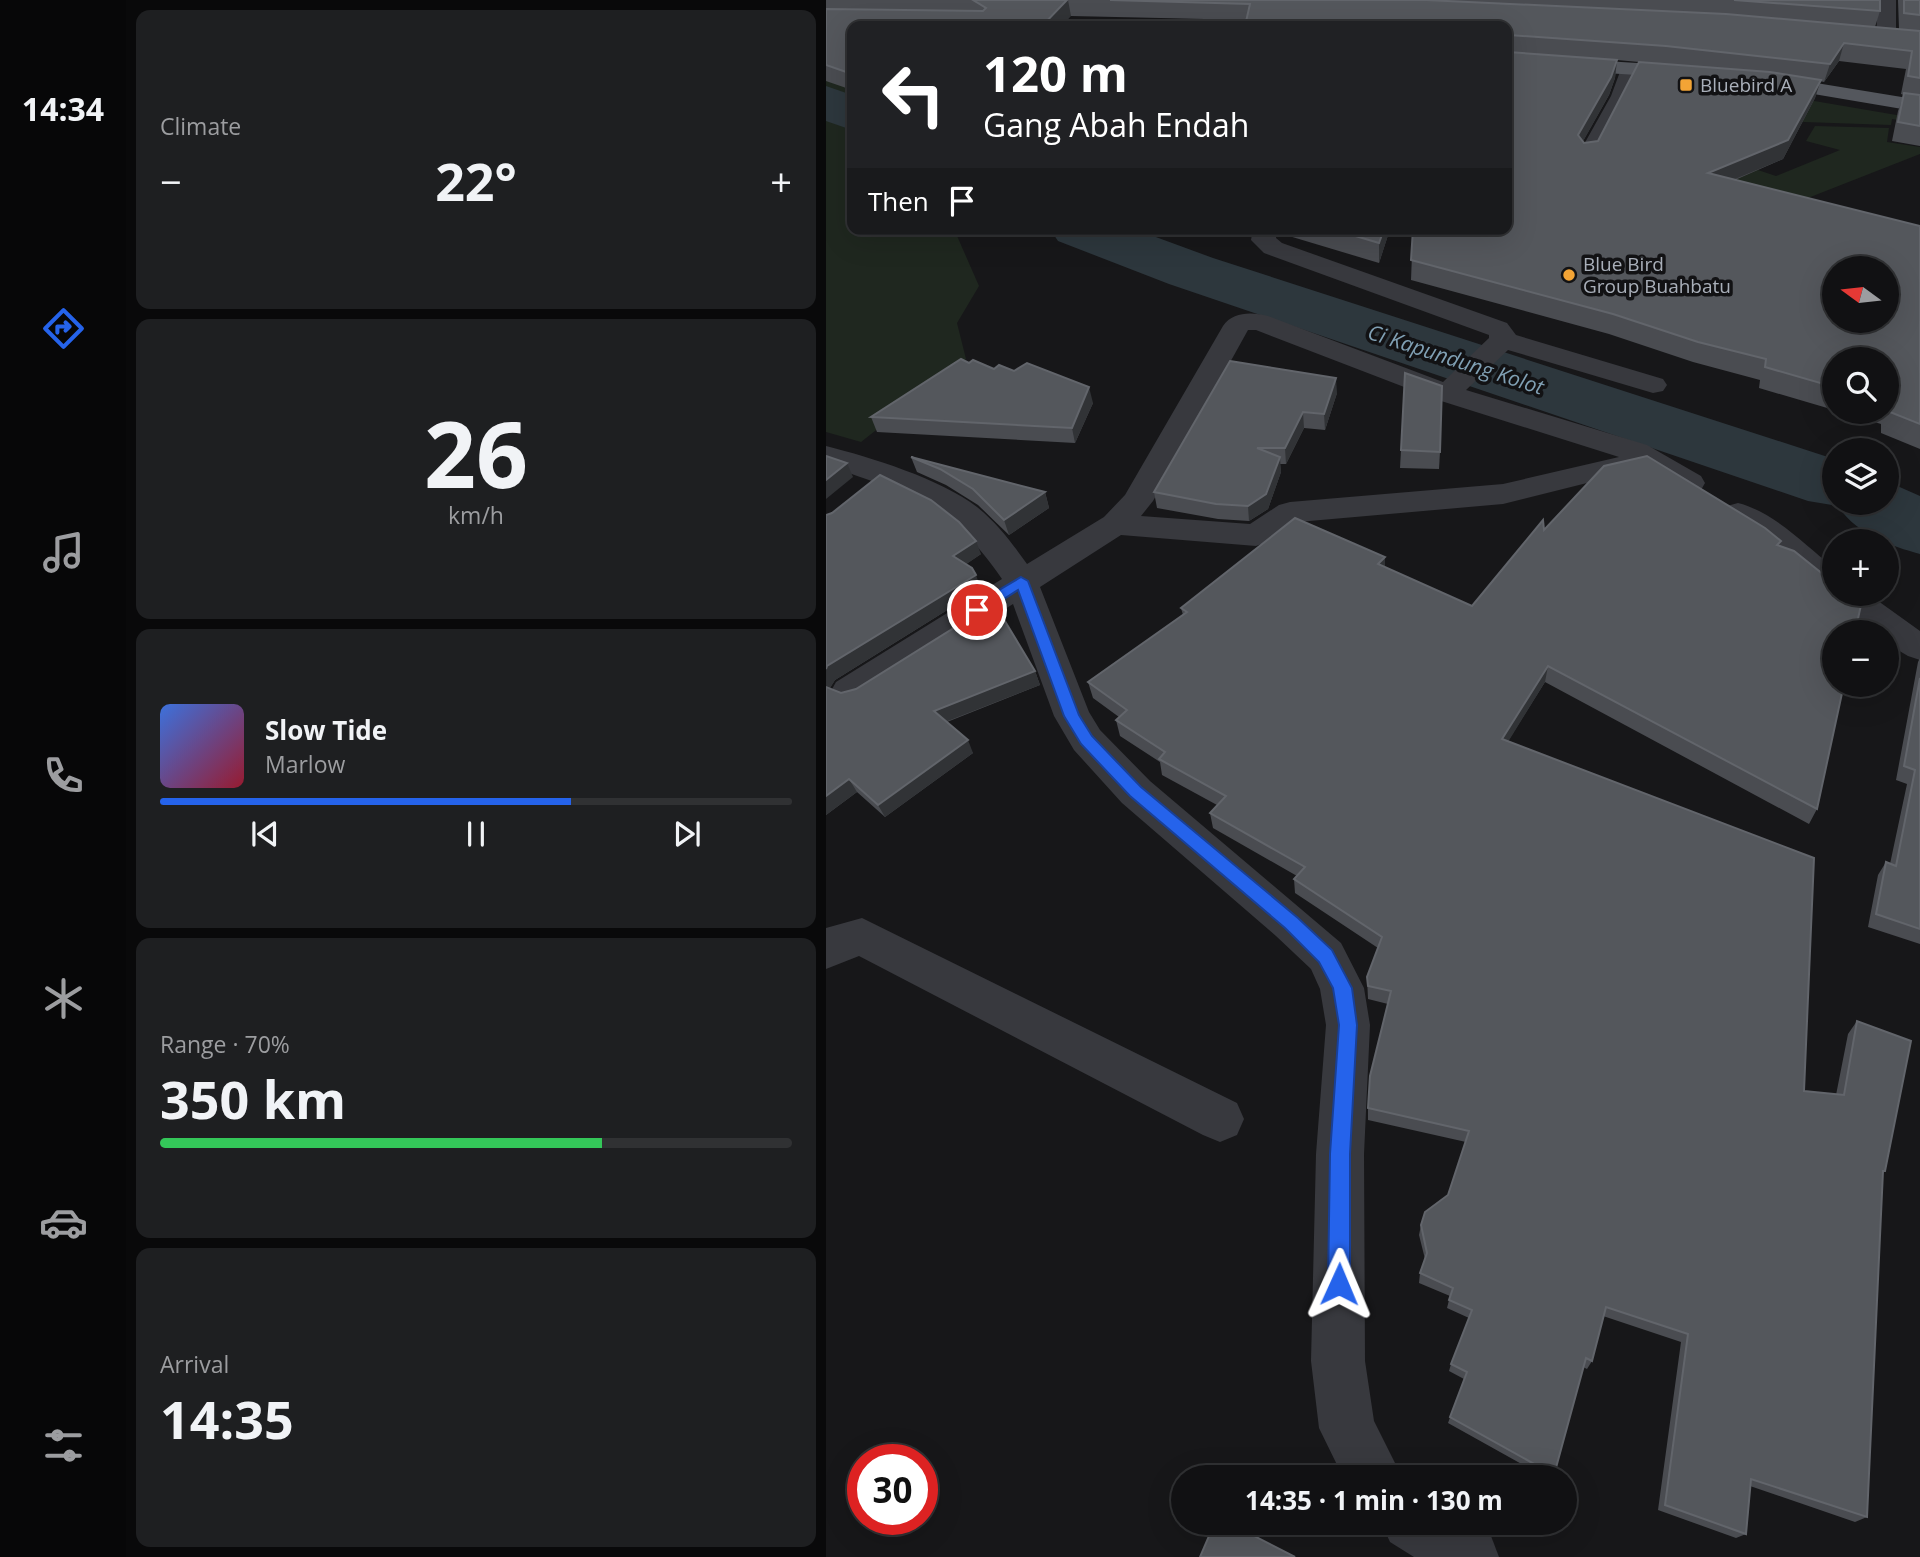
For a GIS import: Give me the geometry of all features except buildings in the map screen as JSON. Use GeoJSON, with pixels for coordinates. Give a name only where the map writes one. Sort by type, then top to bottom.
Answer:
{"type":"FeatureCollection","features":[{"type":"Feature","properties":{"kind":"main road"},"geometry":{"type":"LineString","coordinates":[[1512,47],[1709,68],[1629,69],[1512,61]]}},
{"type":"Feature","properties":{"kind":"main road"},"geometry":{"type":"LineString","coordinates":[[1920,88],[1755,73],[1920,106]]}},
{"type":"Feature","properties":{"kind":"street"},"geometry":{"type":"LineString","coordinates":[[1224,0],[1242,1],[1229,21]]}},
{"type":"Feature","properties":{"kind":"street"},"geometry":{"type":"LineString","coordinates":[[1887,0],[1879,37],[1909,40]]}},
{"type":"Feature","properties":{"kind":"street"},"geometry":{"type":"LineString","coordinates":[[1264,235],[1265,244],[1273,248],[1498,329],[1503,334],[1498,344],[1467,372],[1448,394]]}},
{"type":"Feature","properties":{"kind":"street"},"geometry":{"type":"LineString","coordinates":[[849,691],[1115,524],[1137,500],[1236,326],[1244,322],[1259,322],[1448,394],[1642,455],[1772,535],[1822,575]]}},
{"type":"Feature","properties":{"kind":"street"},"geometry":{"type":"LineString","coordinates":[[1498,344],[1653,385]]}},
{"type":"Feature","properties":{"kind":"street"},"geometry":{"type":"LineString","coordinates":[[1115,524],[1256,535],[1290,512],[1503,494],[1592,474],[1642,455]]}},
{"type":"Feature","properties":{"kind":"street"},"geometry":{"type":"LineString","coordinates":[[826,456],[919,487],[964,513],[993,541],[1021,581],[1072,716],[1087,740],[1136,792],[1291,923],[1326,956],[1342,988],[1348,1025],[1340,1154],[1338,1361],[1347,1428],[1367,1465]]}},
{"type":"Feature","properties":{"kind":"street"},"geometry":{"type":"LineString","coordinates":[[851,498],[880,474]]}},
{"type":"Feature","properties":{"kind":"street"},"geometry":{"type":"LineString","coordinates":[[1861,606],[1920,647]]}},
{"type":"Feature","properties":{"kind":"street"},"geometry":{"type":"LineString","coordinates":[[826,950],[834,944],[862,937],[1220,1119]]}},
{"type":"Feature","properties":{"kind":"street"},"geometry":{"type":"LineString","coordinates":[[1432,1535],[1470,1557]]}},
{"type":"Feature","properties":{"kind":"lane"},"geometry":{"type":"LineString","coordinates":[[1587,155],[1619,96],[1629,69]]}},
{"type":"Feature","properties":{"kind":"shaded area"},"geometry":{"type":"Polygon","coordinates":[[[826,78],[847,82],[847,235],[957,235],[979,286],[957,323],[966,359],[861,442],[826,432],[826,78]]]}},
{"type":"Feature","properties":{"kind":"shaded area"},"geometry":{"type":"Polygon","coordinates":[[[1785,96],[1920,119],[1918,123],[1892,119],[1891,125],[1804,122],[1780,118],[1785,96]]]}},
{"type":"Feature","properties":{"kind":"shaded area"},"geometry":{"type":"Polygon","coordinates":[[[1815,126],[1889,128],[1887,142],[1920,147],[1920,154],[1790,205],[1733,191],[1743,165],[1776,176],[1840,150],[1806,141],[1815,126]]]}},
{"type":"Feature","properties":{"kind":"waterway","name":"Ci Kapundung Kolot"},"geometry":{"type":"LineString","coordinates":[[826,101],[847,112]]}},
{"type":"Feature","properties":{"kind":"waterway","name":"Ci Kapundung Kolot"},"geometry":{"type":"LineString","coordinates":[[1095,235],[1191,271],[1822,480]]}},
{"type":"Feature","properties":{"kind":"waterway","name":"Ci Kapundung Kolot"},"geometry":{"type":"LineString","coordinates":[[1896,515],[1920,529]]}},
{"type":"Feature","properties":{"kind":"place","name":"Bluebird A"},"geometry":{"type":"Point","coordinates":[1686,85]}},
{"type":"Feature","properties":{"kind":"place","name":"Blue Bird Group Buahbatu"},"geometry":{"type":"Point","coordinates":[1569,275]}},
{"type":"Feature","properties":{"kind":"route"},"geometry":{"type":"LineString","coordinates":[[977,610],[1021,581],[1072,716],[1087,740],[1136,792],[1291,923],[1326,956],[1342,988],[1348,1025],[1340,1154],[1339,1284]]}}]}
